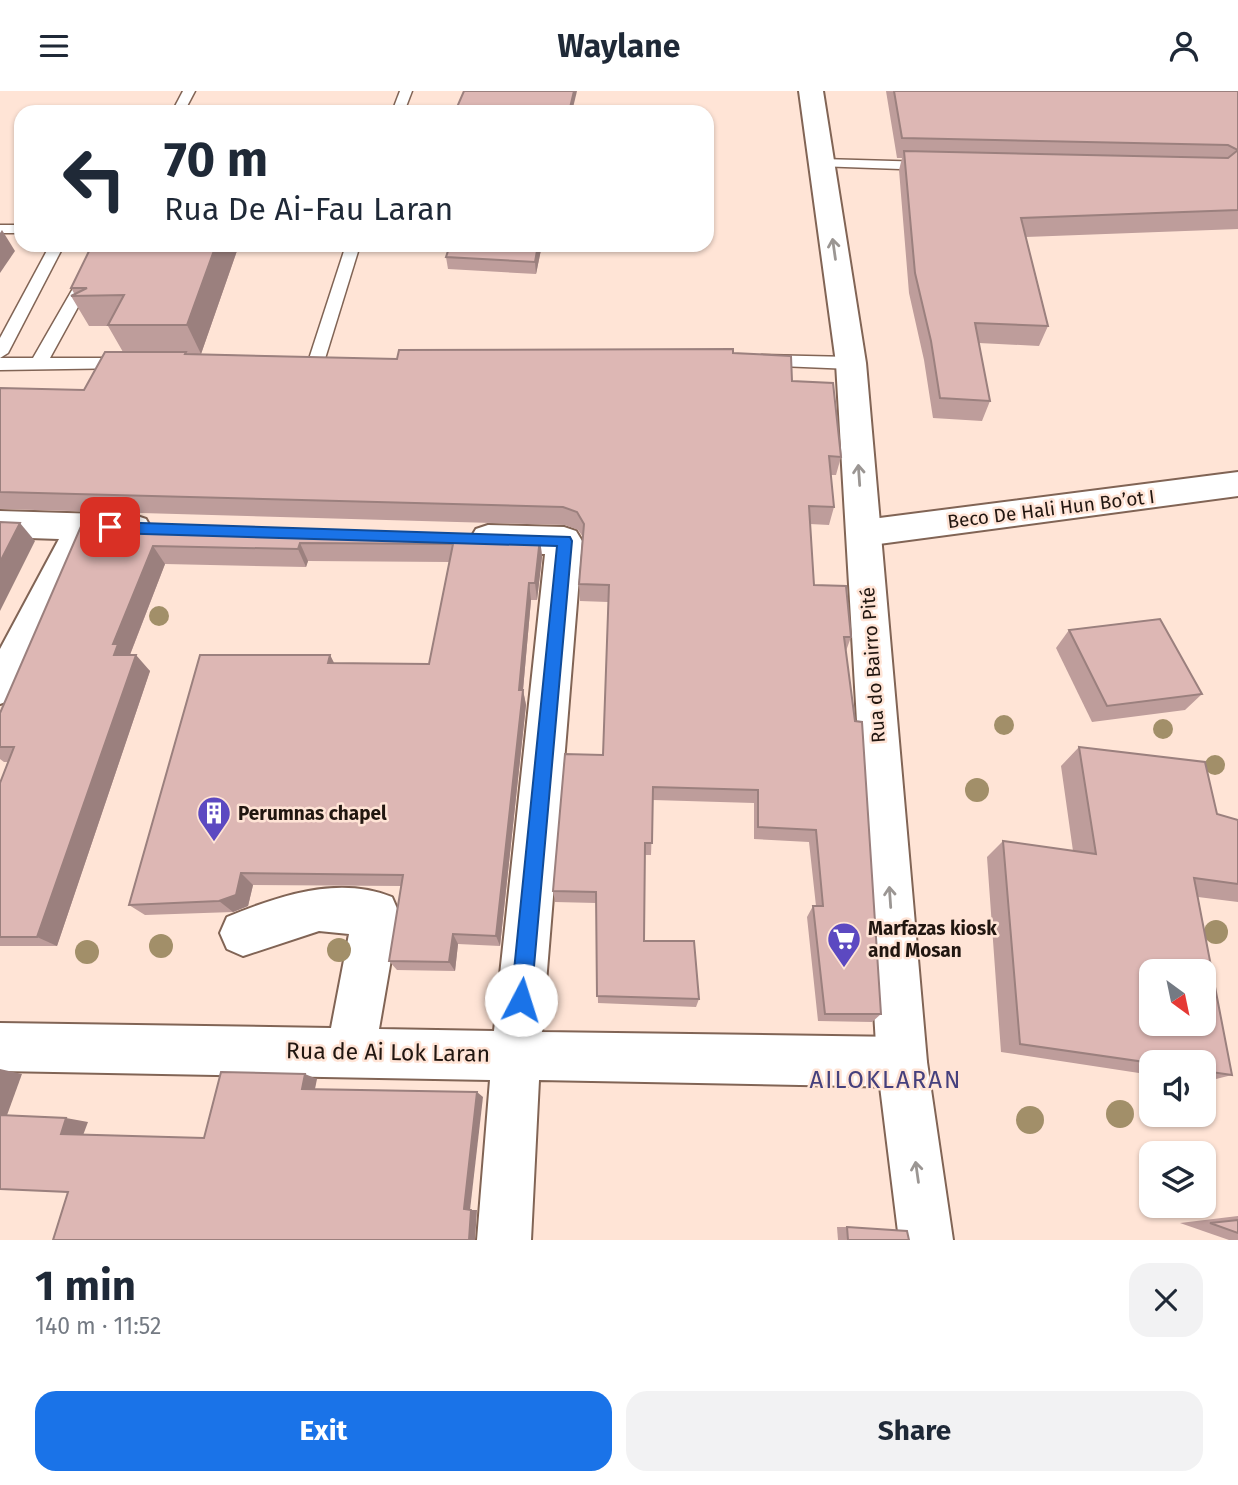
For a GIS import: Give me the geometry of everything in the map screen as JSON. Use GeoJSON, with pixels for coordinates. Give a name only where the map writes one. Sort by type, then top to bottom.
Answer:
{"type":"FeatureCollection","features":[{"type":"Feature","properties":{"kind":"street","name":"Rua do Bairro Pité"},"geometry":{"type":"LineString","coordinates":[[811,91],[851,363],[902,1062],[926,1240]]}},
{"type":"Feature","properties":{"kind":"street","name":"Beco De Hali Hun Bo’ot I"},"geometry":{"type":"LineString","coordinates":[[864,533],[1238,484]]}},
{"type":"Feature","properties":{"kind":"street"},"geometry":{"type":"LineString","coordinates":[[0,524],[165,529]]}},
{"type":"Feature","properties":{"kind":"street"},"geometry":{"type":"LineString","coordinates":[[0,687],[83,526]]}},
{"type":"Feature","properties":{"kind":"street"},"geometry":{"type":"LineString","coordinates":[[454,538],[564,541],[516,1053],[505,1240]]}},
{"type":"Feature","properties":{"kind":"street"},"geometry":{"type":"LineString","coordinates":[[243,933],[319,909],[376,913],[351,1052]]}},
{"type":"Feature","properties":{"kind":"street","name":"Rua de Ai Lok Laran"},"geometry":{"type":"LineString","coordinates":[[0,1047],[516,1053],[902,1062]]}},
{"type":"Feature","properties":{"kind":"lane"},"geometry":{"type":"LineString","coordinates":[[822,163],[944,167]]}},
{"type":"Feature","properties":{"kind":"lane"},"geometry":{"type":"LineString","coordinates":[[0,353],[53,252]]}},
{"type":"Feature","properties":{"kind":"lane"},"geometry":{"type":"LineString","coordinates":[[38,365],[101,252]]}},
{"type":"Feature","properties":{"kind":"lane"},"geometry":{"type":"LineString","coordinates":[[316,362],[351,252]]}},
{"type":"Feature","properties":{"kind":"lane"},"geometry":{"type":"LineString","coordinates":[[744,361],[851,363]]}},
{"type":"Feature","properties":{"kind":"lane"},"geometry":{"type":"LineString","coordinates":[[0,364],[149,364]]}},
{"type":"Feature","properties":{"kind":"building"},"geometry":{"type":"Polygon","coordinates":[[[464,91],[574,91],[571,105],[458,105],[464,91]]]}},
{"type":"Feature","properties":{"kind":"building"},"geometry":{"type":"Polygon","coordinates":[[[894,91],[1238,91],[1238,150],[1228,145],[902,138],[894,91]]]}},
{"type":"Feature","properties":{"kind":"building"},"geometry":{"type":"Polygon","coordinates":[[[1238,150],[1238,210],[1021,218],[1048,326],[975,323],[990,401],[940,398],[931,341],[915,273],[904,151],[1228,158],[1238,150]]]}},
{"type":"Feature","properties":{"kind":"building"},"geometry":{"type":"Polygon","coordinates":[[[89,252],[213,252],[187,325],[108,325],[124,295],[71,296],[87,288],[71,288],[89,252]]]}},
{"type":"Feature","properties":{"kind":"building"},"geometry":{"type":"Polygon","coordinates":[[[448,252],[537,252],[535,262],[446,257],[448,252]]]}},
{"type":"Feature","properties":{"kind":"building"},"geometry":{"type":"Polygon","coordinates":[[[733,349],[733,353],[791,356],[792,381],[833,383],[841,457],[829,456],[834,507],[809,506],[814,585],[846,586],[851,637],[844,637],[855,721],[862,722],[881,1014],[825,1014],[813,906],[823,906],[816,830],[758,827],[758,790],[653,787],[652,843],[645,843],[644,941],[694,941],[699,999],[597,996],[596,892],[553,891],[565,754],[603,755],[609,585],[579,584],[584,524],[577,512],[563,507],[0,492],[0,388],[84,390],[105,352],[397,359],[399,350],[733,349]]]}},
{"type":"Feature","properties":{"kind":"building"},"geometry":{"type":"Polygon","coordinates":[[[0,522],[20,523],[0,562],[0,522]]]}},
{"type":"Feature","properties":{"kind":"building"},"geometry":{"type":"Polygon","coordinates":[[[82,524],[540,538],[535,583],[529,583],[519,690],[523,690],[496,936],[453,934],[449,962],[389,961],[403,875],[241,873],[236,895],[219,901],[129,905],[200,655],[330,655],[328,663],[429,664],[453,544],[300,543],[298,549],[153,546],[113,644],[118,644],[114,655],[136,655],[37,937],[0,937],[0,783],[14,747],[0,747],[0,713],[82,524]]]}},
{"type":"Feature","properties":{"kind":"building"},"geometry":{"type":"Polygon","coordinates":[[[1160,619],[1202,694],[1107,706],[1069,630],[1160,619]]]}},
{"type":"Feature","properties":{"kind":"building"},"geometry":{"type":"Polygon","coordinates":[[[1079,747],[1205,762],[1217,814],[1238,820],[1238,884],[1194,878],[1210,959],[1139,959],[1139,1036],[1216,1036],[1216,992],[1232,1075],[1216,1073],[1216,1050],[1139,1050],[1139,1061],[1020,1044],[1003,841],[1096,854],[1079,747]]]}},
{"type":"Feature","properties":{"kind":"building"},"geometry":{"type":"Polygon","coordinates":[[[221,1072],[305,1074],[302,1089],[477,1092],[464,1209],[471,1210],[469,1240],[53,1240],[68,1192],[0,1189],[0,1115],[66,1118],[61,1134],[204,1138],[221,1072]]]}},
{"type":"Feature","properties":{"kind":"building"},"geometry":{"type":"Polygon","coordinates":[[[1238,1220],[1238,1233],[1210,1223],[1238,1220]]]}},
{"type":"Feature","properties":{"kind":"building"},"geometry":{"type":"Polygon","coordinates":[[[847,1227],[907,1231],[909,1240],[848,1240],[847,1227]]]}},
{"type":"Feature","properties":{"kind":"place","name":"Perumnas chapel"},"geometry":{"type":"Point","coordinates":[214,843]}},
{"type":"Feature","properties":{"kind":"place","name":"Marfazas kiosk and Mosan"},"geometry":{"type":"Point","coordinates":[844,969]}},
{"type":"Feature","properties":{"kind":"district","name":"AILOKLARAN"},"geometry":{"type":"Point","coordinates":[886,1080]}},
{"type":"Feature","properties":{"kind":"route"},"geometry":{"type":"LineString","coordinates":[[110,527],[564,541],[521,1000]]}}]}
